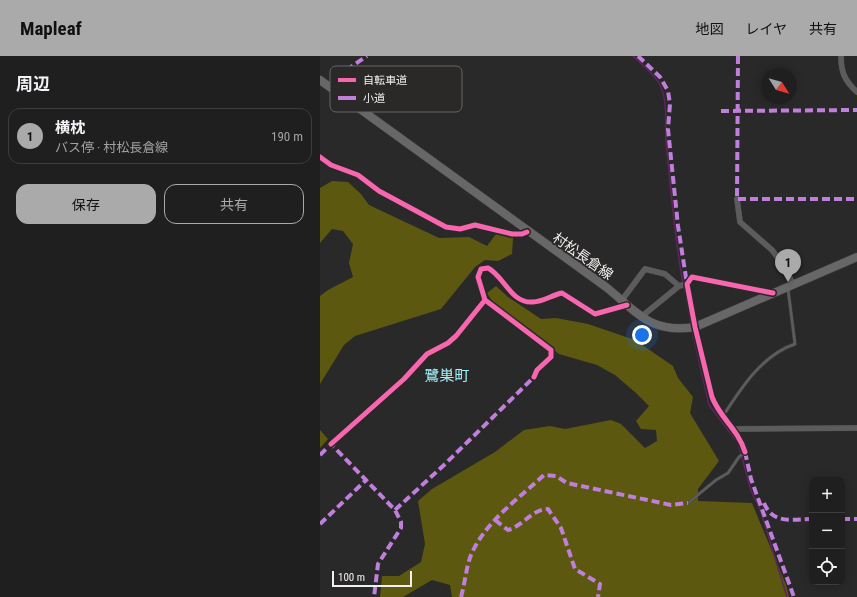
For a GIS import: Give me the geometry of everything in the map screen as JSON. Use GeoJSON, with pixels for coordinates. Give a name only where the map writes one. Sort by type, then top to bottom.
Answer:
{"type":"FeatureCollection","features":[{"type":"Feature","properties":{"kind":"main road","name":"村松長倉線"},"geometry":{"type":"LineString","coordinates":[[320,80],[330,87]]}},
{"type":"Feature","properties":{"kind":"main road","name":"村松長倉線"},"geometry":{"type":"LineString","coordinates":[[364,112],[624,302],[650,323],[674,329],[695,327],[857,257]]}},
{"type":"Feature","properties":{"kind":"street"},"geometry":{"type":"LineString","coordinates":[[841,56],[841,66],[844,77],[857,92]]}},
{"type":"Feature","properties":{"kind":"street"},"geometry":{"type":"LineString","coordinates":[[320,157],[331,165],[358,175],[379,191],[449,228],[460,229],[475,225],[512,234],[522,234],[527,232]]}},
{"type":"Feature","properties":{"kind":"street"},"geometry":{"type":"LineString","coordinates":[[737,199],[740,222],[772,250],[784,266],[791,285]]}},
{"type":"Feature","properties":{"kind":"street"},"geometry":{"type":"LineString","coordinates":[[534,377],[537,370],[551,357],[550,350],[485,300],[478,277],[481,269],[488,268],[494,271],[514,294],[526,302],[537,302],[562,293],[595,314],[624,302],[645,269],[665,274],[679,286]]}},
{"type":"Feature","properties":{"kind":"street"},"geometry":{"type":"LineString","coordinates":[[641,317],[679,286],[687,284],[692,278],[773,293]]}},
{"type":"Feature","properties":{"kind":"street"},"geometry":{"type":"LineString","coordinates":[[687,284],[695,327],[712,397],[716,407],[734,429],[745,452]]}},
{"type":"Feature","properties":{"kind":"street"},"geometry":{"type":"LineString","coordinates":[[331,444],[404,379],[427,354],[448,343],[456,336],[485,300]]}},
{"type":"Feature","properties":{"kind":"street"},"geometry":{"type":"LineString","coordinates":[[734,429],[857,428]]}},
{"type":"Feature","properties":{"kind":"lane"},"geometry":{"type":"LineString","coordinates":[[724,416],[740,390],[759,369],[777,351],[795,344],[788,295],[791,285]]}},
{"type":"Feature","properties":{"kind":"lane"},"geometry":{"type":"LineString","coordinates":[[688,503],[716,480],[728,473],[739,457],[745,452]]}},
{"type":"Feature","properties":{"kind":"shaded area"},"geometry":{"type":"Polygon","coordinates":[[[332,181],[348,182],[361,194],[369,205],[439,238],[469,237],[487,246],[496,234],[513,238],[512,254],[498,261],[485,260],[475,267],[441,309],[355,336],[344,345],[320,384],[320,296],[328,290],[353,277],[349,263],[353,244],[343,231],[332,229],[320,243],[320,188],[332,181]]]}},
{"type":"Feature","properties":{"kind":"shaded area"},"geometry":{"type":"Polygon","coordinates":[[[496,286],[508,297],[541,319],[556,318],[588,324],[635,340],[673,366],[678,378],[693,397],[690,413],[719,461],[698,489],[698,501],[752,503],[786,585],[789,597],[452,597],[450,585],[432,580],[403,597],[380,597],[382,576],[399,576],[421,562],[425,544],[418,501],[432,489],[495,452],[524,430],[550,426],[565,429],[611,420],[621,424],[645,448],[657,441],[656,430],[641,429],[636,421],[649,406],[636,393],[615,375],[597,365],[559,354],[494,304],[487,293],[496,286]]]}},
{"type":"Feature","properties":{"kind":"shaded area"},"geometry":{"type":"Polygon","coordinates":[[[320,430],[328,439],[320,448],[320,430]]]}},
{"type":"Feature","properties":{"kind":"waterway"},"geometry":{"type":"LineString","coordinates":[[633,56],[655,77],[663,91],[666,112],[666,141],[673,212],[683,283]]}},
{"type":"Feature","properties":{"kind":"waterway"},"geometry":{"type":"LineString","coordinates":[[684,287],[691,324]]}},
{"type":"Feature","properties":{"kind":"waterway"},"geometry":{"type":"LineString","coordinates":[[692,330],[709,405],[738,443],[751,491],[760,509],[787,597]]}},
{"type":"Feature","properties":{"kind":"marked path"},"geometry":{"type":"LineString","coordinates":[[352,66],[367,56]]}},
{"type":"Feature","properties":{"kind":"marked path"},"geometry":{"type":"LineString","coordinates":[[638,56],[660,77],[668,91],[670,104],[668,129],[678,226],[687,284]]}},
{"type":"Feature","properties":{"kind":"marked path"},"geometry":{"type":"LineString","coordinates":[[738,56],[737,199],[857,199]]}},
{"type":"Feature","properties":{"kind":"marked path"},"geometry":{"type":"LineString","coordinates":[[721,111],[857,110]]}},
{"type":"Feature","properties":{"kind":"marked path"},"geometry":{"type":"LineString","coordinates":[[395,510],[444,465],[534,377]]}},
{"type":"Feature","properties":{"kind":"marked path"},"geometry":{"type":"LineString","coordinates":[[320,455],[331,444],[395,510],[401,522],[401,528],[378,564],[374,597]]}},
{"type":"Feature","properties":{"kind":"marked path"},"geometry":{"type":"LineString","coordinates":[[745,452],[751,479],[794,597]]}},
{"type":"Feature","properties":{"kind":"marked path"},"geometry":{"type":"LineString","coordinates":[[461,597],[469,560],[477,543],[493,522],[544,475],[556,476],[567,483],[671,505],[688,503]]}},
{"type":"Feature","properties":{"kind":"marked path"},"geometry":{"type":"LineString","coordinates":[[320,524],[366,480]]}},
{"type":"Feature","properties":{"kind":"marked path"},"geometry":{"type":"LineString","coordinates":[[764,503],[772,515],[778,518],[790,520],[809,519]]}},
{"type":"Feature","properties":{"kind":"marked path"},"geometry":{"type":"LineString","coordinates":[[495,520],[508,530],[537,512],[548,509],[561,528],[575,569],[600,584],[598,597]]}},
{"type":"Feature","properties":{"kind":"marked path"},"geometry":{"type":"LineString","coordinates":[[845,519],[857,519]]}},
{"type":"Feature","properties":{"kind":"cycle path"},"geometry":{"type":"LineString","coordinates":[[320,157],[331,165],[358,175],[379,191],[446,227],[460,229],[475,225],[512,234],[522,234],[527,232]]}},
{"type":"Feature","properties":{"kind":"cycle path"},"geometry":{"type":"LineString","coordinates":[[534,377],[537,370],[551,357],[551,350],[485,300],[478,277],[481,269],[488,268],[494,272],[513,294],[519,299],[525,301],[540,301],[562,293],[595,314],[627,305]]}},
{"type":"Feature","properties":{"kind":"cycle path"},"geometry":{"type":"LineString","coordinates":[[745,452],[734,430],[715,404],[712,397],[695,327],[687,284],[692,277],[773,293]]}},
{"type":"Feature","properties":{"kind":"cycle path"},"geometry":{"type":"LineString","coordinates":[[331,444],[404,379],[427,354],[448,343],[456,336],[485,300]]}},
{"type":"Feature","properties":{"kind":"place","name":"横枕"},"geometry":{"type":"Point","coordinates":[788,282]}},
{"type":"Feature","properties":{"kind":"district","name":"鷺巣町"},"geometry":{"type":"Point","coordinates":[447,376]}}]}
